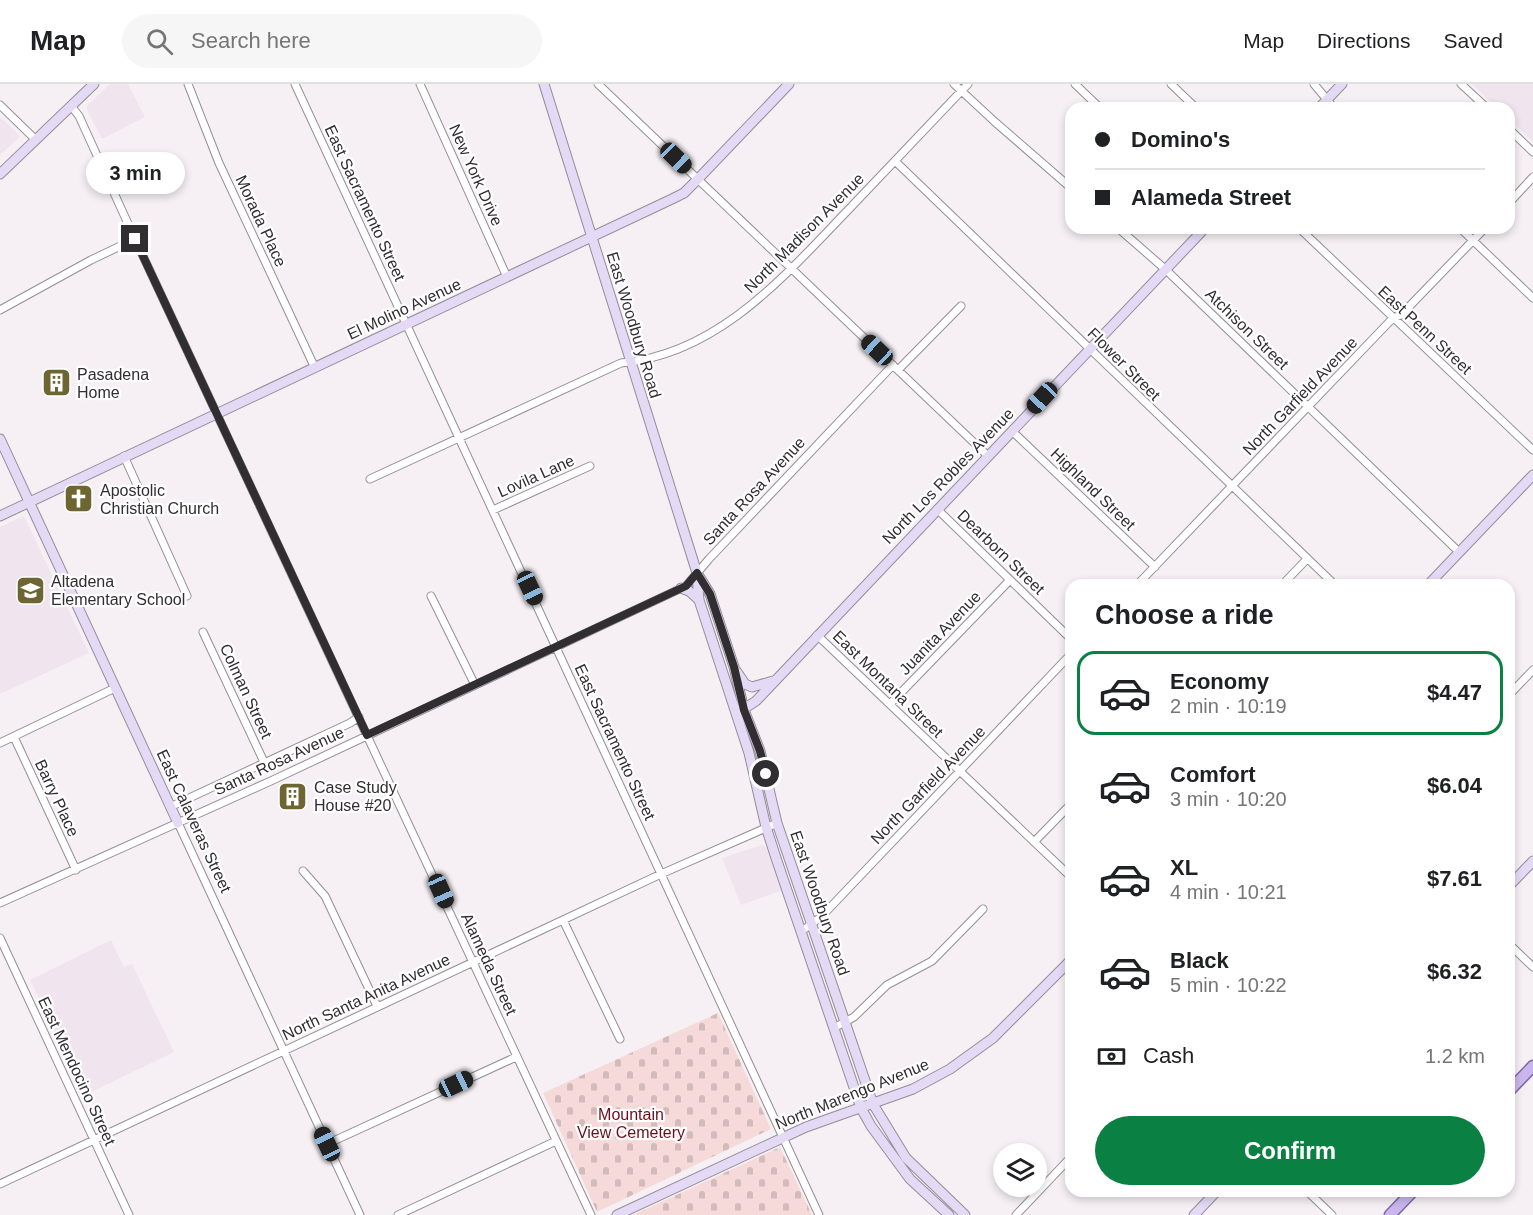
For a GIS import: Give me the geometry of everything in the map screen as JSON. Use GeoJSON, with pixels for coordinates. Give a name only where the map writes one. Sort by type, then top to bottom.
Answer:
{"type":"FeatureCollection","features":[{"type":"Feature","properties":{"kind":"main road"},"geometry":{"type":"LineString","coordinates":[[1515,1084],[1533,1065]]}},
{"type":"Feature","properties":{"kind":"main road"},"geometry":{"type":"LineString","coordinates":[[1390,1215],[1407,1197]]}},
{"type":"Feature","properties":{"kind":"street"},"geometry":{"type":"LineString","coordinates":[[0,174],[94,84]]}},
{"type":"Feature","properties":{"kind":"street","name":"Morada Place"},"geometry":{"type":"LineString","coordinates":[[188,84],[219,163],[315,368]]}},
{"type":"Feature","properties":{"kind":"street","name":"East Sacramento Street"},"geometry":{"type":"LineString","coordinates":[[295,84],[819,1215]]}},
{"type":"Feature","properties":{"kind":"street","name":"New York Drive"},"geometry":{"type":"LineString","coordinates":[[420,84],[507,277]]}},
{"type":"Feature","properties":{"kind":"street","name":"East Woodbury Road"},"geometry":{"type":"LineString","coordinates":[[544,84],[629,362],[697,573],[699,600],[740,711],[760,751],[777,823],[873,1104],[906,1158],[965,1215]]}},
{"type":"Feature","properties":{"kind":"street"},"geometry":{"type":"LineString","coordinates":[[598,84],[988,456]]}},
{"type":"Feature","properties":{"kind":"street","name":"El Molino Avenue"},"geometry":{"type":"LineString","coordinates":[[0,516],[684,193],[789,84]]}},
{"type":"Feature","properties":{"kind":"street"},"geometry":{"type":"LineString","coordinates":[[954,84],[1065,183]]}},
{"type":"Feature","properties":{"kind":"street","name":"North Madison Avenue"},"geometry":{"type":"LineString","coordinates":[[370,479],[621,363],[674,350],[706,336],[750,308],[791,269],[968,84]]}},
{"type":"Feature","properties":{"kind":"street"},"geometry":{"type":"LineString","coordinates":[[1075,84],[1094,102]]}},
{"type":"Feature","properties":{"kind":"street"},"geometry":{"type":"LineString","coordinates":[[1171,84],[1190,102]]}},
{"type":"Feature","properties":{"kind":"street"},"geometry":{"type":"LineString","coordinates":[[1314,84],[1327,100],[1342,84]]}},
{"type":"Feature","properties":{"kind":"street"},"geometry":{"type":"LineString","coordinates":[[1461,84],[1480,102]]}},
{"type":"Feature","properties":{"kind":"street"},"geometry":{"type":"LineString","coordinates":[[0,105],[36,140]]}},
{"type":"Feature","properties":{"kind":"street","name":"Alameda Street"},"geometry":{"type":"LineString","coordinates":[[71,106],[79,116],[591,1215]]}},
{"type":"Feature","properties":{"kind":"street"},"geometry":{"type":"LineString","coordinates":[[1515,135],[1533,152]]}},
{"type":"Feature","properties":{"kind":"street","name":"Flower Street"},"geometry":{"type":"LineString","coordinates":[[895,161],[1329,579]]}},
{"type":"Feature","properties":{"kind":"street"},"geometry":{"type":"LineString","coordinates":[[1515,196],[1533,177]]}},
{"type":"Feature","properties":{"kind":"street","name":"Atchison Street"},"geometry":{"type":"LineString","coordinates":[[1125,234],[1166,269],[1459,552]]}},
{"type":"Feature","properties":{"kind":"street","name":"North Los Robles Avenue"},"geometry":{"type":"LineString","coordinates":[[740,711],[755,703],[1199,234]]}},
{"type":"Feature","properties":{"kind":"street","name":"East Penn Street"},"geometry":{"type":"LineString","coordinates":[[1305,234],[1533,450]]}},
{"type":"Feature","properties":{"kind":"street"},"geometry":{"type":"LineString","coordinates":[[1466,234],[1533,298]]}},
{"type":"Feature","properties":{"kind":"street","name":"North Garfield Avenue"},"geometry":{"type":"LineString","coordinates":[[1143,579],[1393,318],[1401,315],[1479,234]]}},
{"type":"Feature","properties":{"kind":"street"},"geometry":{"type":"LineString","coordinates":[[0,310],[135,239]]}},
{"type":"Feature","properties":{"kind":"street","name":"Santa Rosa Avenue"},"geometry":{"type":"LineString","coordinates":[[0,903],[178,823],[686,586],[854,405],[961,306]]}},
{"type":"Feature","properties":{"kind":"street","name":"Highland Street"},"geometry":{"type":"LineString","coordinates":[[1012,431],[1155,567]]}},
{"type":"Feature","properties":{"kind":"street","name":"East Calaveras Street"},"geometry":{"type":"LineString","coordinates":[[0,439],[360,1215]]}},
{"type":"Feature","properties":{"kind":"street"},"geometry":{"type":"LineString","coordinates":[[124,456],[187,596]]}},
{"type":"Feature","properties":{"kind":"street","name":"Lovila Lane"},"geometry":{"type":"LineString","coordinates":[[493,510],[590,466]]}},
{"type":"Feature","properties":{"kind":"street"},"geometry":{"type":"LineString","coordinates":[[1434,579],[1533,475]]}},
{"type":"Feature","properties":{"kind":"street","name":"Dearborn Street"},"geometry":{"type":"LineString","coordinates":[[937,509],[1065,633]]}},
{"type":"Feature","properties":{"kind":"street"},"geometry":{"type":"LineString","coordinates":[[1288,579],[1307,559]]}},
{"type":"Feature","properties":{"kind":"street","name":"East Woodbury Road"},"geometry":{"type":"LineString","coordinates":[[697,573],[710,594],[734,667],[740,711],[766,827],[861,1108],[871,1126],[910,1179],[949,1215]]}},
{"type":"Feature","properties":{"kind":"street","name":"Juanita Avenue"},"geometry":{"type":"LineString","coordinates":[[890,704],[1010,580]]}},
{"type":"Feature","properties":{"kind":"street"},"geometry":{"type":"LineString","coordinates":[[681,588],[689,591],[699,600]]}},
{"type":"Feature","properties":{"kind":"street"},"geometry":{"type":"LineString","coordinates":[[431,596],[475,685]]}},
{"type":"Feature","properties":{"kind":"street","name":"Colman Street"},"geometry":{"type":"LineString","coordinates":[[203,632],[264,762]]}},
{"type":"Feature","properties":{"kind":"street","name":"East Montana Street"},"geometry":{"type":"LineString","coordinates":[[818,635],[1065,871]]}},
{"type":"Feature","properties":{"kind":"street","name":"North Garfield Avenue"},"geometry":{"type":"LineString","coordinates":[[802,932],[822,916],[1065,660]]}},
{"type":"Feature","properties":{"kind":"street"},"geometry":{"type":"LineString","coordinates":[[734,667],[745,684],[752,687],[775,680]]}},
{"type":"Feature","properties":{"kind":"street"},"geometry":{"type":"LineString","coordinates":[[1515,689],[1533,670]]}},
{"type":"Feature","properties":{"kind":"street"},"geometry":{"type":"LineString","coordinates":[[0,743],[115,688]]}},
{"type":"Feature","properties":{"kind":"street","name":"Santa Rosa Avenue"},"geometry":{"type":"LineString","coordinates":[[170,807],[359,717]]}},
{"type":"Feature","properties":{"kind":"street","name":"Barry Place"},"geometry":{"type":"LineString","coordinates":[[14,737],[76,870]]}},
{"type":"Feature","properties":{"kind":"street"},"geometry":{"type":"LineString","coordinates":[[755,777],[766,774]]}},
{"type":"Feature","properties":{"kind":"street"},"geometry":{"type":"LineString","coordinates":[[1034,842],[1065,810]]}},
{"type":"Feature","properties":{"kind":"street","name":"North Santa Anita Avenue"},"geometry":{"type":"LineString","coordinates":[[0,1184],[282,1050],[661,874],[777,823]]}},
{"type":"Feature","properties":{"kind":"street"},"geometry":{"type":"LineString","coordinates":[[1515,880],[1533,861]]}},
{"type":"Feature","properties":{"kind":"street"},"geometry":{"type":"LineString","coordinates":[[303,871],[325,896],[377,1006]]}},
{"type":"Feature","properties":{"kind":"street"},"geometry":{"type":"LineString","coordinates":[[834,1028],[855,1017],[887,985],[932,961],[983,909]]}},
{"type":"Feature","properties":{"kind":"street"},"geometry":{"type":"LineString","coordinates":[[563,920],[620,1039]]}},
{"type":"Feature","properties":{"kind":"street","name":"East Mendocino Street"},"geometry":{"type":"LineString","coordinates":[[0,938],[129,1215]]}},
{"type":"Feature","properties":{"kind":"street"},"geometry":{"type":"LineString","coordinates":[[1515,950],[1533,967]]}},
{"type":"Feature","properties":{"kind":"street","name":"North Marengo Avenue"},"geometry":{"type":"LineString","coordinates":[[617,1215],[806,1127],[913,1089],[950,1069],[1013,1020],[1065,968]]}},
{"type":"Feature","properties":{"kind":"street"},"geometry":{"type":"LineString","coordinates":[[327,1144],[516,1057]]}},
{"type":"Feature","properties":{"kind":"street"},"geometry":{"type":"LineString","coordinates":[[398,1215],[556,1141]]}},
{"type":"Feature","properties":{"kind":"street"},"geometry":{"type":"LineString","coordinates":[[1016,1215],[1065,1163]]}},
{"type":"Feature","properties":{"kind":"street"},"geometry":{"type":"LineString","coordinates":[[1194,1215],[1211,1197]]}},
{"type":"Feature","properties":{"kind":"street"},"geometry":{"type":"LineString","coordinates":[[1313,1197],[1332,1215]]}},
{"type":"Feature","properties":{"kind":"shaded area"},"geometry":{"type":"Polygon","coordinates":[[[110,84],[128,84],[145,117],[102,139],[87,106],[110,84]]]}},
{"type":"Feature","properties":{"kind":"shaded area"},"geometry":{"type":"Polygon","coordinates":[[[1472,84],[1533,84],[1533,142],[1515,125],[1515,102],[1491,102],[1472,84]]]}},
{"type":"Feature","properties":{"kind":"shaded area"},"geometry":{"type":"Polygon","coordinates":[[[0,117],[20,136],[0,155],[0,117]]]}},
{"type":"Feature","properties":{"kind":"shaded area","name":"Altadena Elementary School"},"geometry":{"type":"Polygon","coordinates":[[[24,516],[89,653],[0,694],[0,527],[24,516]]]}},
{"type":"Feature","properties":{"kind":"shaded area"},"geometry":{"type":"Polygon","coordinates":[[[762,845],[766,847],[783,890],[741,905],[722,858],[762,845]]]}},
{"type":"Feature","properties":{"kind":"shaded area"},"geometry":{"type":"Polygon","coordinates":[[[111,940],[124,967],[132,964],[174,1052],[85,1095],[30,980],[111,940]]]}},
{"type":"Feature","properties":{"kind":"green space","name":"Mountain View Cemetery"},"geometry":{"type":"Polygon","coordinates":[[[718,1013],[771,1129],[597,1212],[543,1093],[718,1013]]]}},
{"type":"Feature","properties":{"kind":"green space","name":"Mountain View Cemetery"},"geometry":{"type":"Polygon","coordinates":[[[780,1147],[812,1215],[633,1215],[780,1147]]]}},
{"type":"Feature","properties":{"kind":"place","name":"Pasadena Home"},"geometry":{"type":"Point","coordinates":[56,383]}},
{"type":"Feature","properties":{"kind":"place","name":"Apostolic Christian Church"},"geometry":{"type":"Point","coordinates":[79,499]}},
{"type":"Feature","properties":{"kind":"place","name":"Altadena Elementary School"},"geometry":{"type":"Point","coordinates":[30,590]}},
{"type":"Feature","properties":{"kind":"place","name":"Case Study House #20"},"geometry":{"type":"Point","coordinates":[293,796]}},
{"type":"Feature","properties":{"kind":"route"},"geometry":{"type":"LineString","coordinates":[[135,239],[367,735],[686,586],[697,573],[710,594],[734,667],[744,710],[760,751],[766,774]]}}]}
